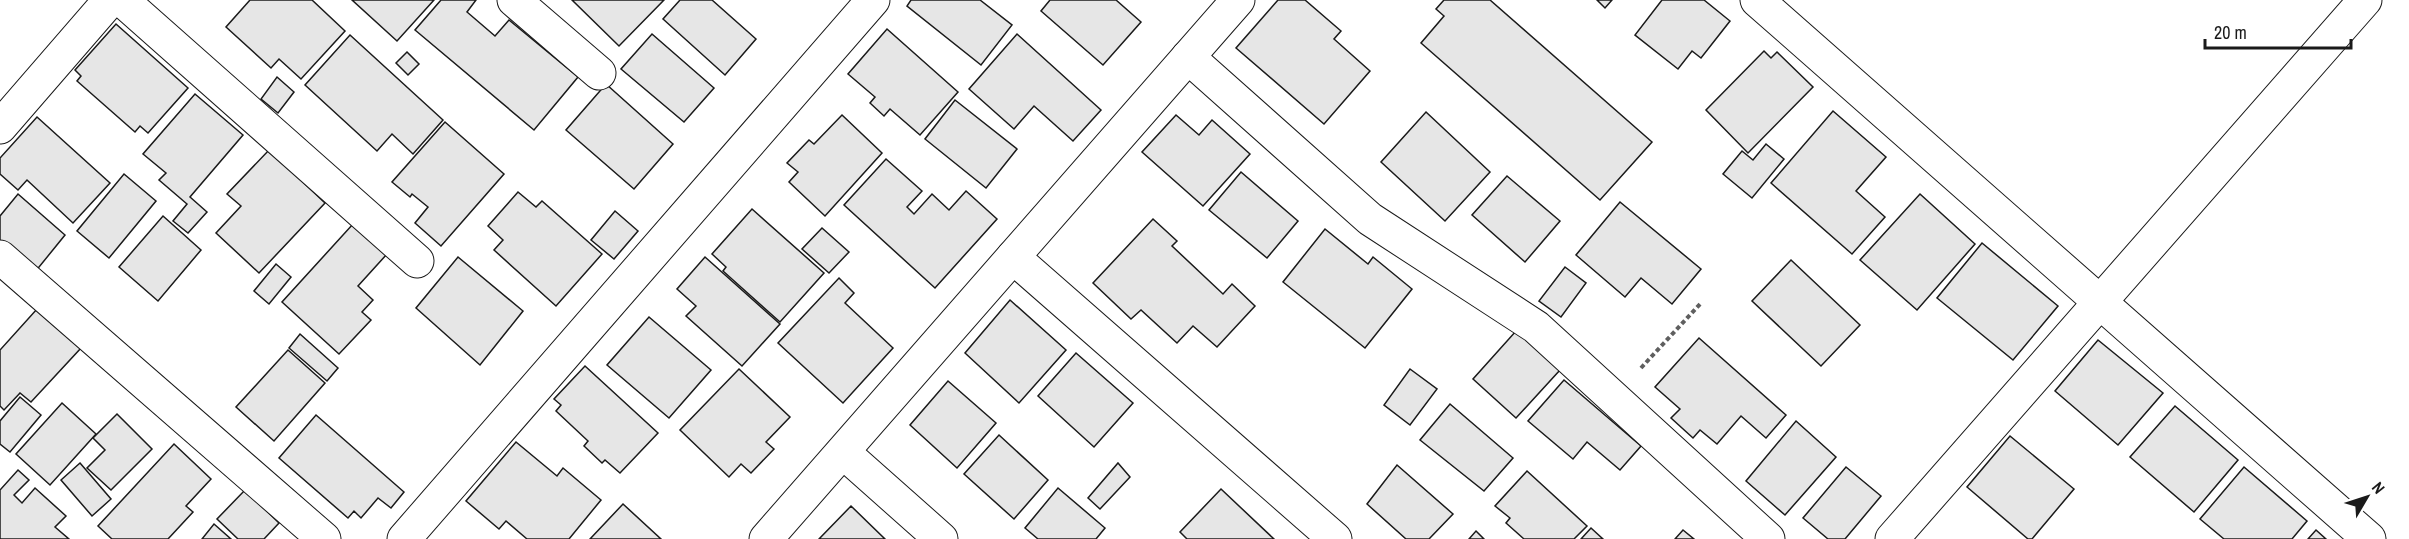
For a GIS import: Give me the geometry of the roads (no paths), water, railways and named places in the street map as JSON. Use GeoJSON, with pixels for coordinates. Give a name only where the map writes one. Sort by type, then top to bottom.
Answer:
{"type":"FeatureCollection","features":[{"type":"Feature","properties":{"kind":"street"},"geometry":{"type":"LineString","coordinates":[[0,127],[110,0]]}},
{"type":"Feature","properties":{"kind":"street"},"geometry":{"type":"LineString","coordinates":[[122,0],[417,261]]}},
{"type":"Feature","properties":{"kind":"street"},"geometry":{"type":"LineString","coordinates":[[514,0],[599,73]]}},
{"type":"Feature","properties":{"kind":"street"},"geometry":{"type":"LineString","coordinates":[[404,539],[873,0]]}},
{"type":"Feature","properties":{"kind":"street"},"geometry":{"type":"LineString","coordinates":[[766,539],[1238,0]]}},
{"type":"Feature","properties":{"kind":"street"},"geometry":{"type":"LineString","coordinates":[[1757,0],[2369,539]]}},
{"type":"Feature","properties":{"kind":"street"},"geometry":{"type":"LineString","coordinates":[[1892,539],[2365,0]]}},
{"type":"Feature","properties":{"kind":"street"},"geometry":{"type":"LineString","coordinates":[[1188,57],[1370,219],[1536,327],[1768,539]]}},
{"type":"Feature","properties":{"kind":"street"},"geometry":{"type":"LineString","coordinates":[[0,257],[324,539]]}},
{"type":"Feature","properties":{"kind":"street"},"geometry":{"type":"LineString","coordinates":[[1013,257],[1335,539]]}},
{"type":"Feature","properties":{"kind":"street"},"geometry":{"type":"LineString","coordinates":[[843,452],[941,539]]}}]}
